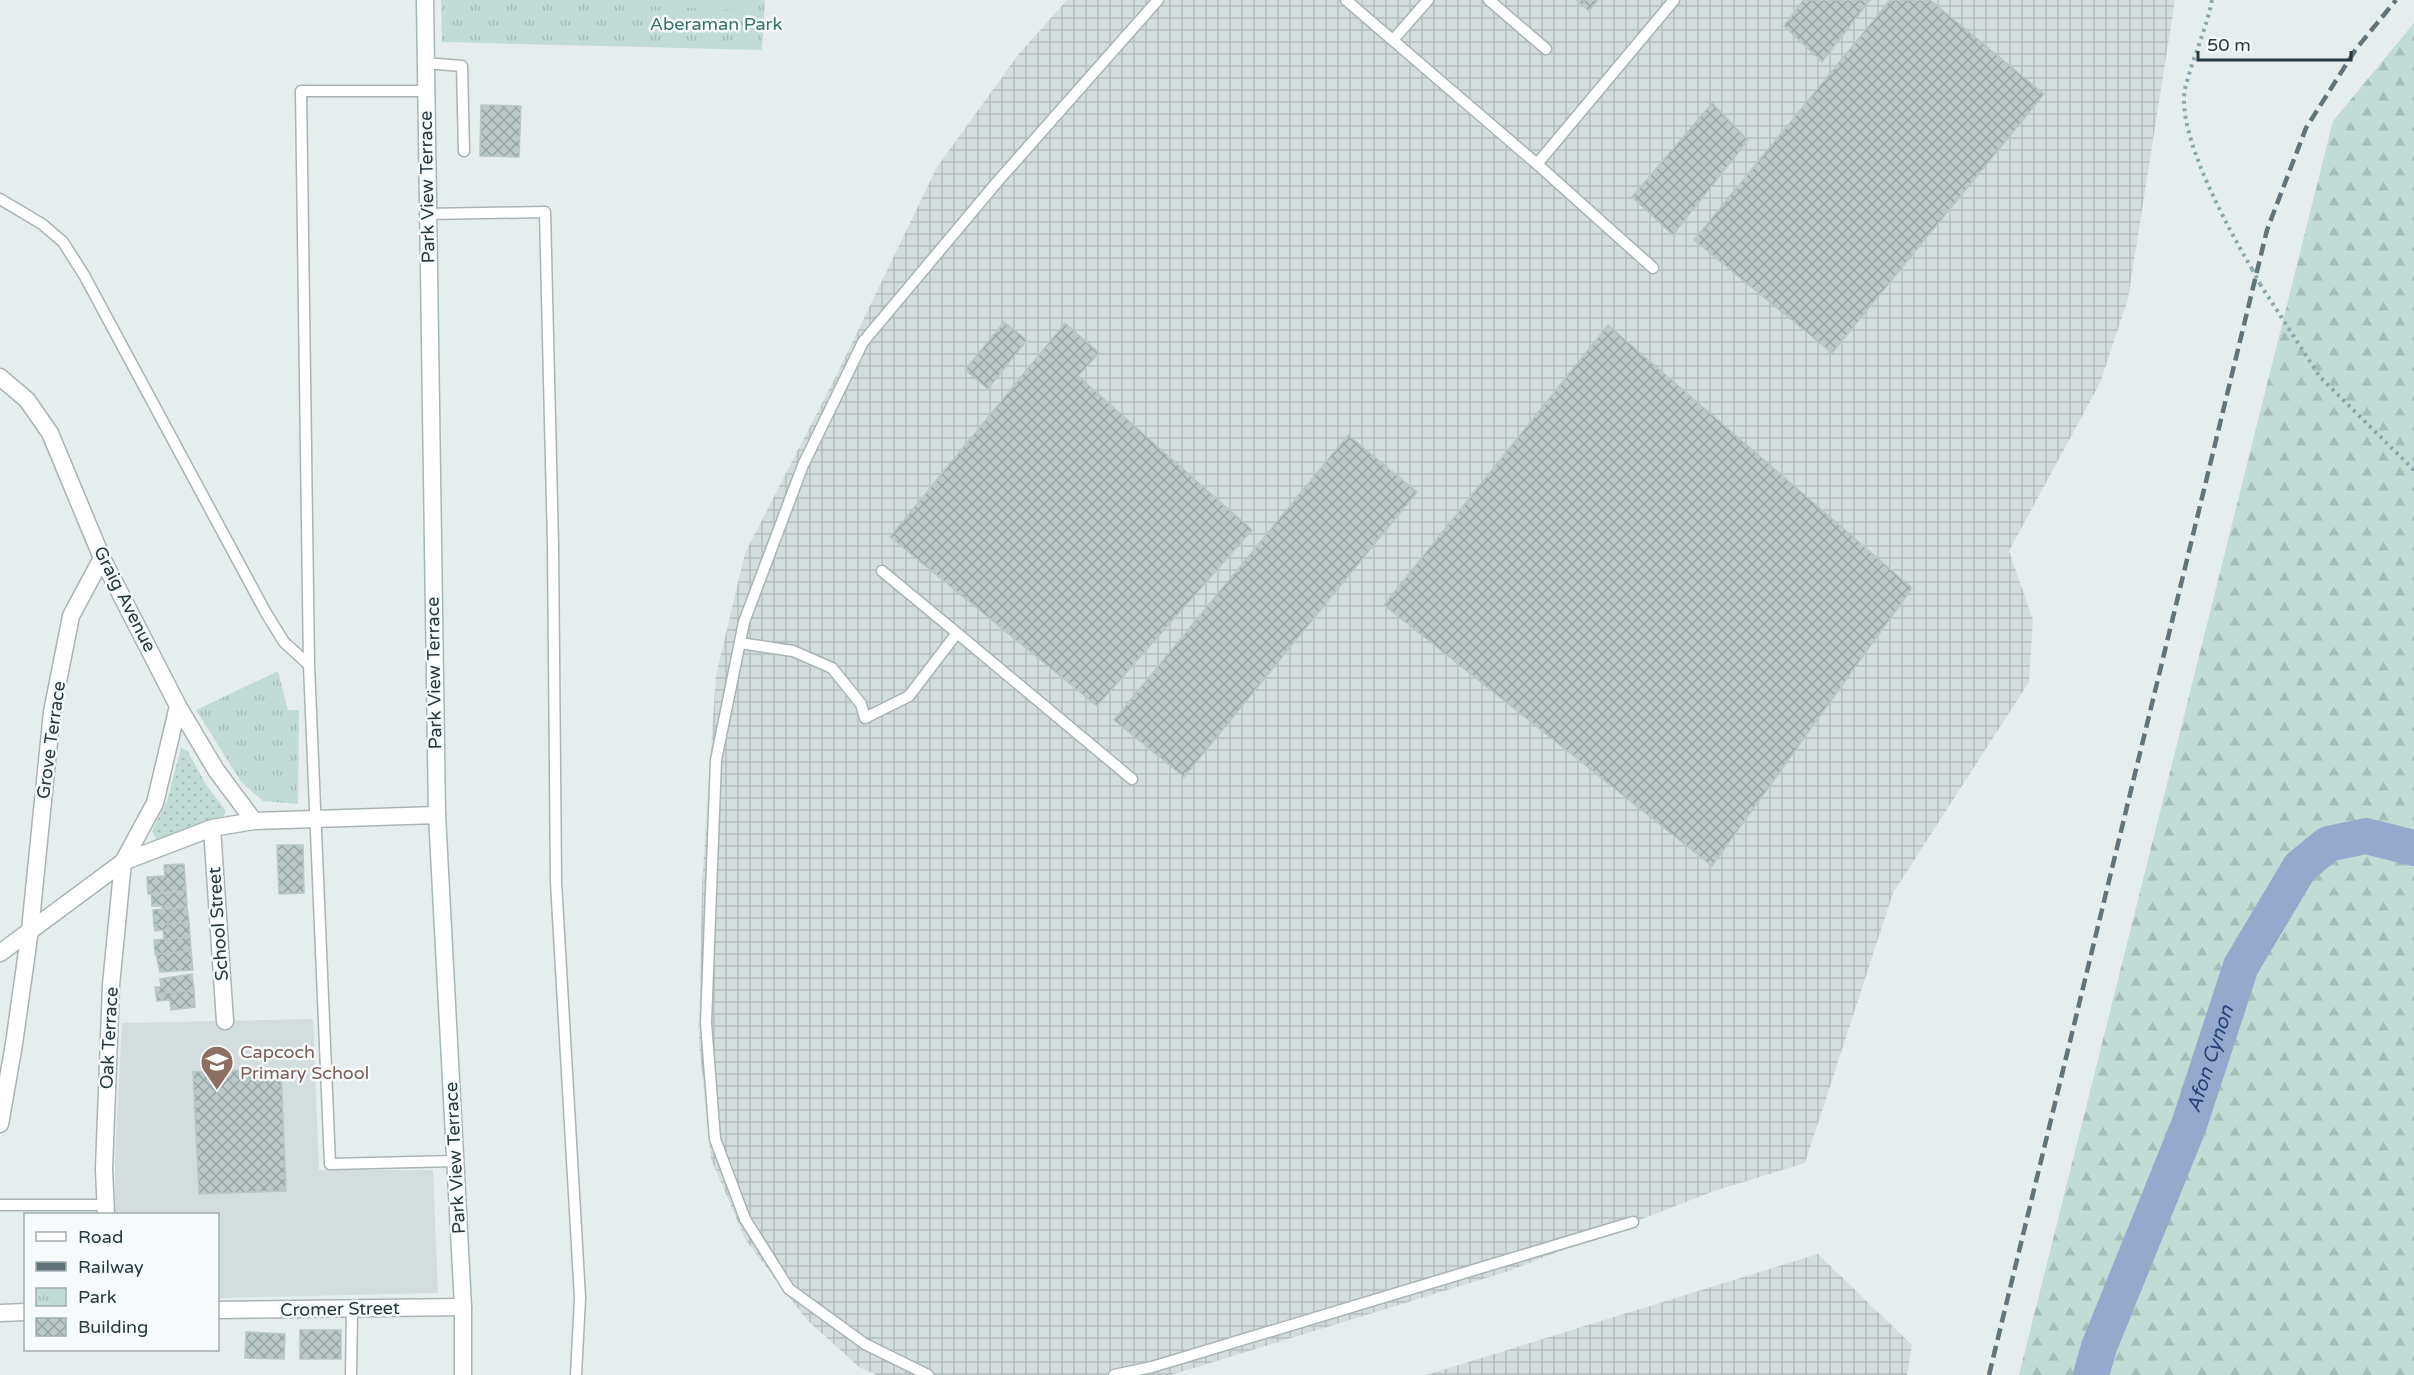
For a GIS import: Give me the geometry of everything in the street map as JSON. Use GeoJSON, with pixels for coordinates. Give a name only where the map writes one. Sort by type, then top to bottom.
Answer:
{"type":"FeatureCollection","features":[{"type":"Feature","properties":{"kind":"street","name":"Park View Terrace"},"geometry":{"type":"LineString","coordinates":[[425,0],[424,63],[436,815],[463,1308],[463,1375]]}},
{"type":"Feature","properties":{"kind":"street","name":"Graig Avenue"},"geometry":{"type":"LineString","coordinates":[[0,377],[27,400],[50,433],[102,558],[178,706],[216,770],[254,821]]}},
{"type":"Feature","properties":{"kind":"street","name":"Grove Terrace"},"geometry":{"type":"LineString","coordinates":[[0,1124],[30,930],[52,712],[71,616],[102,558]]}},
{"type":"Feature","properties":{"kind":"street"},"geometry":{"type":"LineString","coordinates":[[123,862],[155,803],[178,706]]}},
{"type":"Feature","properties":{"kind":"street"},"geometry":{"type":"LineString","coordinates":[[0,953],[123,862],[212,828],[254,821],[436,815]]}},
{"type":"Feature","properties":{"kind":"street","name":"School Street"},"geometry":{"type":"LineString","coordinates":[[212,828],[225,1021]]}},
{"type":"Feature","properties":{"kind":"street","name":"Oak Terrace"},"geometry":{"type":"LineString","coordinates":[[106,1210],[104,1169],[111,985],[123,862]]}},
{"type":"Feature","properties":{"kind":"street","name":"Cromer Street"},"geometry":{"type":"LineString","coordinates":[[219,1310],[463,1308]]}},
{"type":"Feature","properties":{"kind":"street"},"geometry":{"type":"LineString","coordinates":[[0,1312],[24,1312]]}},
{"type":"Feature","properties":{"kind":"lane"},"geometry":{"type":"LineString","coordinates":[[928,1375],[865,1344],[789,1289],[745,1219],[715,1139],[706,1023],[716,760],[744,622],[803,465],[863,342],[998,182],[1158,0]]}},
{"type":"Feature","properties":{"kind":"lane"},"geometry":{"type":"LineString","coordinates":[[1346,0],[1537,164],[1653,268]]}},
{"type":"Feature","properties":{"kind":"lane"},"geometry":{"type":"LineString","coordinates":[[1393,40],[1428,0]]}},
{"type":"Feature","properties":{"kind":"lane"},"geometry":{"type":"LineString","coordinates":[[1489,0],[1545,49]]}},
{"type":"Feature","properties":{"kind":"lane"},"geometry":{"type":"LineString","coordinates":[[1537,164],[1674,0]]}},
{"type":"Feature","properties":{"kind":"lane"},"geometry":{"type":"LineString","coordinates":[[424,63],[462,66],[464,151]]}},
{"type":"Feature","properties":{"kind":"lane"},"geometry":{"type":"LineString","coordinates":[[425,91],[301,91],[309,665],[330,1164],[455,1161]]}},
{"type":"Feature","properties":{"kind":"lane"},"geometry":{"type":"LineString","coordinates":[[0,199],[42,224],[63,242],[89,285],[266,613],[284,642],[309,665]]}},
{"type":"Feature","properties":{"kind":"lane"},"geometry":{"type":"LineString","coordinates":[[427,214],[545,212],[553,545],[556,882],[580,1298],[576,1375]]}},
{"type":"Feature","properties":{"kind":"lane"},"geometry":{"type":"LineString","coordinates":[[882,571],[1132,779]]}},
{"type":"Feature","properties":{"kind":"lane"},"geometry":{"type":"LineString","coordinates":[[740,643],[793,651],[832,668],[861,704],[866,718],[909,696],[957,633]]}},
{"type":"Feature","properties":{"kind":"lane"},"geometry":{"type":"LineString","coordinates":[[0,1204],[106,1210]]}},
{"type":"Feature","properties":{"kind":"lane"},"geometry":{"type":"LineString","coordinates":[[1114,1375],[1152,1367],[1633,1222]]}},
{"type":"Feature","properties":{"kind":"lane"},"geometry":{"type":"LineString","coordinates":[[351,1375],[352,1309]]}},
{"type":"Feature","properties":{"kind":"path"},"geometry":{"type":"LineString","coordinates":[[2212,0],[2207,23],[2185,90],[2185,115],[2202,172],[2234,238],[2260,284],[2319,377],[2414,470]]}},
{"type":"Feature","properties":{"kind":"shaded area"},"geometry":{"type":"Polygon","coordinates":[[[1067,0],[2175,0],[2128,299],[2100,383],[2009,551],[2033,620],[2029,682],[1893,893],[1805,1163],[1714,1191],[1506,1272],[1171,1375],[877,1375],[859,1367],[806,1319],[745,1239],[711,1159],[699,1043],[702,886],[716,675],[745,553],[836,376],[937,167],[1018,55],[1067,0]]]}},
{"type":"Feature","properties":{"kind":"shaded area","name":"Capcoch Primary School"},"geometry":{"type":"Polygon","coordinates":[[[313,1019],[319,1170],[433,1170],[438,1293],[219,1298],[219,1213],[115,1213],[115,1160],[122,1023],[313,1019]]]}},
{"type":"Feature","properties":{"kind":"shaded area"},"geometry":{"type":"Polygon","coordinates":[[[1818,1254],[1912,1345],[1907,1375],[1426,1375],[1818,1254]]]}},
{"type":"Feature","properties":{"kind":"green space","name":"Aberaman Park"},"geometry":{"type":"Polygon","coordinates":[[[441,0],[765,0],[762,50],[442,42],[441,0]]]}},
{"type":"Feature","properties":{"kind":"green space"},"geometry":{"type":"Polygon","coordinates":[[[549,0],[741,0],[741,10],[549,2],[549,0]]]}},
{"type":"Feature","properties":{"kind":"green space"},"geometry":{"type":"Polygon","coordinates":[[[2414,23],[2414,1375],[2019,1375],[2333,121],[2414,23]]]}},
{"type":"Feature","properties":{"kind":"green space"},"geometry":{"type":"Polygon","coordinates":[[[278,671],[288,710],[299,710],[298,804],[263,801],[241,782],[196,710],[278,671]]]}},
{"type":"Feature","properties":{"kind":"green space"},"geometry":{"type":"Polygon","coordinates":[[[181,748],[187,750],[205,783],[225,810],[224,816],[156,839],[152,831],[167,801],[181,748]]]}},
{"type":"Feature","properties":{"kind":"building"},"geometry":{"type":"Polygon","coordinates":[[[1576,0],[1598,0],[1589,11],[1576,0]]]}},
{"type":"Feature","properties":{"kind":"building"},"geometry":{"type":"Polygon","coordinates":[[[1803,0],[1870,0],[1822,62],[1784,26],[1803,0]]]}},
{"type":"Feature","properties":{"kind":"building"},"geometry":{"type":"Polygon","coordinates":[[[1890,0],[1930,0],[2044,94],[1832,353],[1694,240],[1890,0]]]}},
{"type":"Feature","properties":{"kind":"building"},"geometry":{"type":"Polygon","coordinates":[[[1712,103],[1748,140],[1673,235],[1632,197],[1712,103]]]}},
{"type":"Feature","properties":{"kind":"building"},"geometry":{"type":"Polygon","coordinates":[[[481,105],[521,106],[519,157],[480,156],[481,105]]]}},
{"type":"Feature","properties":{"kind":"building"},"geometry":{"type":"Polygon","coordinates":[[[1004,322],[1027,340],[988,389],[965,370],[1004,322]]]}},
{"type":"Feature","properties":{"kind":"building"},"geometry":{"type":"Polygon","coordinates":[[[1065,323],[1099,353],[1078,376],[1252,530],[1097,706],[890,537],[1065,323]]]}},
{"type":"Feature","properties":{"kind":"building"},"geometry":{"type":"Polygon","coordinates":[[[1608,325],[1912,588],[1712,866],[1384,605],[1608,325]]]}},
{"type":"Feature","properties":{"kind":"building"},"geometry":{"type":"Polygon","coordinates":[[[1348,435],[1417,492],[1184,777],[1114,720],[1348,435]]]}},
{"type":"Feature","properties":{"kind":"building"},"geometry":{"type":"Polygon","coordinates":[[[277,845],[303,845],[304,893],[279,894],[277,845]]]}},
{"type":"Feature","properties":{"kind":"building"},"geometry":{"type":"Polygon","coordinates":[[[184,864],[186,891],[148,894],[147,877],[165,876],[164,865],[184,864]]]}},
{"type":"Feature","properties":{"kind":"building"},"geometry":{"type":"Polygon","coordinates":[[[186,891],[187,907],[162,909],[162,906],[152,906],[151,893],[186,891]]]}},
{"type":"Feature","properties":{"kind":"building"},"geometry":{"type":"Polygon","coordinates":[[[187,907],[189,922],[154,925],[153,910],[187,907]]]}},
{"type":"Feature","properties":{"kind":"building"},"geometry":{"type":"Polygon","coordinates":[[[189,922],[190,937],[164,939],[163,930],[155,931],[154,925],[189,922]]]}},
{"type":"Feature","properties":{"kind":"building"},"geometry":{"type":"Polygon","coordinates":[[[190,937],[191,951],[155,954],[154,940],[190,937]]]}},
{"type":"Feature","properties":{"kind":"building"},"geometry":{"type":"Polygon","coordinates":[[[191,951],[193,970],[160,972],[156,954],[191,951]]]}},
{"type":"Feature","properties":{"kind":"building"},"geometry":{"type":"Polygon","coordinates":[[[192,974],[194,990],[156,994],[155,987],[161,987],[160,979],[192,974]]]}},
{"type":"Feature","properties":{"kind":"building"},"geometry":{"type":"Polygon","coordinates":[[[194,990],[195,1007],[171,1010],[170,1000],[157,1001],[156,994],[194,990]]]}},
{"type":"Feature","properties":{"kind":"building"},"geometry":{"type":"Polygon","coordinates":[[[281,1069],[286,1191],[199,1194],[193,1072],[281,1069]]]}},
{"type":"Feature","properties":{"kind":"building"},"geometry":{"type":"Polygon","coordinates":[[[300,1330],[341,1330],[341,1359],[300,1359],[300,1330]]]}},
{"type":"Feature","properties":{"kind":"building"},"geometry":{"type":"Polygon","coordinates":[[[246,1332],[285,1334],[284,1359],[245,1358],[246,1332]]]}},
{"type":"Feature","properties":{"kind":"waterway","name":"Afon Cynon"},"geometry":{"type":"LineString","coordinates":[[2091,1375],[2099,1347],[2189,1125],[2241,966],[2300,867],[2328,844],[2366,836],[2414,848]]}},
{"type":"Feature","properties":{"kind":"railway"},"geometry":{"type":"LineString","coordinates":[[1989,1375],[2267,230],[2306,128],[2356,49],[2396,0]]}},
{"type":"Feature","properties":{"kind":"place","name":"Capcoch Primary School"},"geometry":{"type":"Point","coordinates":[217,1091]}}]}
